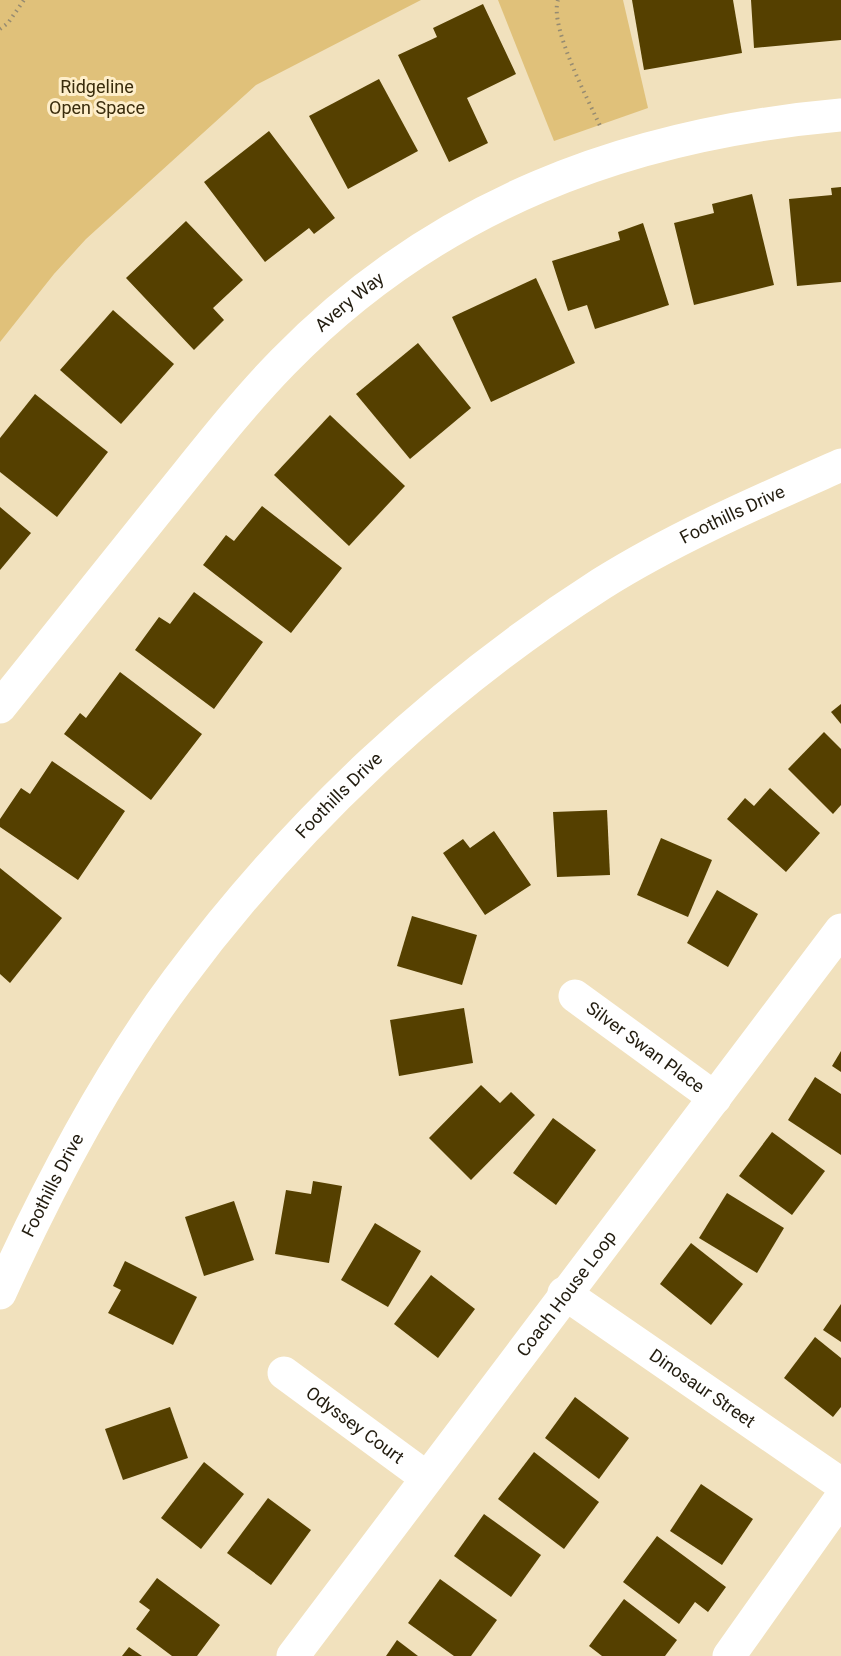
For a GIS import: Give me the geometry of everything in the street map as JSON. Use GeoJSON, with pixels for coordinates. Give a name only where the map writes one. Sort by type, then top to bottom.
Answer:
{"type":"FeatureCollection","features":[{"type":"Feature","properties":{"kind":"street","name":"Avery Way"},"geometry":{"type":"LineString","coordinates":[[0,707],[237,412],[284,360],[334,315],[431,241],[490,208],[615,158],[672,141],[729,129],[841,115]]}},
{"type":"Feature","properties":{"kind":"street","name":"Foothills Drive"},"geometry":{"type":"LineString","coordinates":[[0,1293],[27,1234],[78,1139],[175,983],[241,899],[307,824],[384,751],[524,635],[604,583],[691,535],[841,465]]}},
{"type":"Feature","properties":{"kind":"street","name":"Coach House Loop"},"geometry":{"type":"LineString","coordinates":[[293,1656],[564,1293],[841,930]]}},
{"type":"Feature","properties":{"kind":"street","name":"Silver Swan Place"},"geometry":{"type":"LineString","coordinates":[[575,996],[715,1098]]}},
{"type":"Feature","properties":{"kind":"street","name":"Dinosaur Street"},"geometry":{"type":"LineString","coordinates":[[564,1293],[841,1484]]}},
{"type":"Feature","properties":{"kind":"street","name":"Odyssey Court"},"geometry":{"type":"LineString","coordinates":[[284,1373],[427,1478]]}},
{"type":"Feature","properties":{"kind":"street"},"geometry":{"type":"LineString","coordinates":[[729,1656],[841,1498]]}},
{"type":"Feature","properties":{"kind":"path"},"geometry":{"type":"LineString","coordinates":[[0,29],[8,23],[24,0]]}},
{"type":"Feature","properties":{"kind":"path"},"geometry":{"type":"LineString","coordinates":[[558,0],[560,27],[567,54],[615,158]]}},
{"type":"Feature","properties":{"kind":"green space","name":"Ridgeline Open Space"},"geometry":{"type":"Polygon","coordinates":[[[0,0],[421,0],[256,85],[86,239],[54,274],[0,342],[0,0]]]}},
{"type":"Feature","properties":{"kind":"green space"},"geometry":{"type":"Polygon","coordinates":[[[498,0],[623,0],[648,108],[554,141],[498,0]]]}},
{"type":"Feature","properties":{"kind":"building"},"geometry":{"type":"Polygon","coordinates":[[[632,0],[733,0],[742,53],[644,70],[632,0]]]}},
{"type":"Feature","properties":{"kind":"building"},"geometry":{"type":"Polygon","coordinates":[[[751,0],[841,0],[841,40],[754,48],[751,0]]]}},
{"type":"Feature","properties":{"kind":"building"},"geometry":{"type":"Polygon","coordinates":[[[483,4],[516,74],[467,98],[488,143],[449,162],[398,55],[437,37],[433,28],[483,4]]]}},
{"type":"Feature","properties":{"kind":"building"},"geometry":{"type":"Polygon","coordinates":[[[379,79],[418,151],[348,189],[309,116],[379,79]]]}},
{"type":"Feature","properties":{"kind":"building"},"geometry":{"type":"Polygon","coordinates":[[[269,131],[335,218],[314,234],[309,228],[265,262],[204,182],[269,131]]]}},
{"type":"Feature","properties":{"kind":"building"},"geometry":{"type":"Polygon","coordinates":[[[841,187],[841,282],[797,286],[789,199],[832,195],[831,188],[841,187]]]}},
{"type":"Feature","properties":{"kind":"building"},"geometry":{"type":"Polygon","coordinates":[[[752,194],[774,285],[694,305],[674,223],[714,213],[712,204],[752,194]]]}},
{"type":"Feature","properties":{"kind":"building"},"geometry":{"type":"Polygon","coordinates":[[[186,221],[243,280],[213,308],[224,320],[194,350],[126,278],[186,221]]]}},
{"type":"Feature","properties":{"kind":"building"},"geometry":{"type":"Polygon","coordinates":[[[643,223],[669,305],[595,329],[587,305],[568,311],[552,261],[620,240],[618,232],[643,223]]]}},
{"type":"Feature","properties":{"kind":"building"},"geometry":{"type":"Polygon","coordinates":[[[536,278],[575,363],[491,402],[452,317],[536,278]]]}},
{"type":"Feature","properties":{"kind":"building"},"geometry":{"type":"Polygon","coordinates":[[[113,310],[174,364],[121,424],[60,370],[113,310]]]}},
{"type":"Feature","properties":{"kind":"building"},"geometry":{"type":"Polygon","coordinates":[[[418,343],[471,408],[410,459],[356,394],[418,343]]]}},
{"type":"Feature","properties":{"kind":"building"},"geometry":{"type":"Polygon","coordinates":[[[35,394],[108,452],[57,517],[0,472],[0,438],[35,394]]]}},
{"type":"Feature","properties":{"kind":"building"},"geometry":{"type":"Polygon","coordinates":[[[330,415],[405,486],[349,546],[274,475],[330,415]]]}},
{"type":"Feature","properties":{"kind":"building"},"geometry":{"type":"Polygon","coordinates":[[[262,506],[342,568],[291,633],[203,565],[226,535],[234,541],[262,506]]]}},
{"type":"Feature","properties":{"kind":"building"},"geometry":{"type":"Polygon","coordinates":[[[0,507],[31,533],[0,570],[0,507]]]}},
{"type":"Feature","properties":{"kind":"building"},"geometry":{"type":"Polygon","coordinates":[[[194,592],[263,642],[214,709],[135,650],[159,617],[170,624],[194,592]]]}},
{"type":"Feature","properties":{"kind":"building"},"geometry":{"type":"Polygon","coordinates":[[[120,672],[202,734],[151,800],[64,734],[80,713],[86,718],[120,672]]]}},
{"type":"Feature","properties":{"kind":"building"},"geometry":{"type":"Polygon","coordinates":[[[841,704],[841,724],[831,712],[841,704]]]}},
{"type":"Feature","properties":{"kind":"building"},"geometry":{"type":"Polygon","coordinates":[[[824,732],[841,749],[841,805],[833,814],[788,769],[824,732]]]}},
{"type":"Feature","properties":{"kind":"building"},"geometry":{"type":"Polygon","coordinates":[[[52,761],[125,811],[78,880],[0,827],[0,819],[21,788],[30,794],[52,761]]]}},
{"type":"Feature","properties":{"kind":"building"},"geometry":{"type":"Polygon","coordinates":[[[770,788],[820,833],[786,872],[727,819],[745,798],[754,806],[770,788]]]}},
{"type":"Feature","properties":{"kind":"building"},"geometry":{"type":"Polygon","coordinates":[[[607,810],[610,875],[557,877],[553,812],[607,810]]]}},
{"type":"Feature","properties":{"kind":"building"},"geometry":{"type":"Polygon","coordinates":[[[494,831],[531,885],[485,915],[443,853],[463,839],[470,848],[494,831]]]}},
{"type":"Feature","properties":{"kind":"building"},"geometry":{"type":"Polygon","coordinates":[[[661,838],[712,860],[688,917],[637,895],[661,838]]]}},
{"type":"Feature","properties":{"kind":"building"},"geometry":{"type":"Polygon","coordinates":[[[0,868],[62,918],[10,983],[0,974],[0,868]]]}},
{"type":"Feature","properties":{"kind":"building"},"geometry":{"type":"Polygon","coordinates":[[[717,890],[758,914],[728,967],[687,943],[717,890]]]}},
{"type":"Feature","properties":{"kind":"building"},"geometry":{"type":"Polygon","coordinates":[[[412,916],[477,935],[462,985],[397,966],[412,916]]]}},
{"type":"Feature","properties":{"kind":"building"},"geometry":{"type":"Polygon","coordinates":[[[464,1008],[473,1063],[399,1076],[390,1020],[464,1008]]]}},
{"type":"Feature","properties":{"kind":"building"},"geometry":{"type":"Polygon","coordinates":[[[841,1051],[841,1072],[832,1066],[841,1051]]]}},
{"type":"Feature","properties":{"kind":"building"},"geometry":{"type":"Polygon","coordinates":[[[815,1077],[841,1094],[841,1155],[788,1120],[815,1077]]]}},
{"type":"Feature","properties":{"kind":"building"},"geometry":{"type":"Polygon","coordinates":[[[481,1085],[500,1103],[511,1092],[535,1115],[471,1180],[429,1138],[481,1085]]]}},
{"type":"Feature","properties":{"kind":"building"},"geometry":{"type":"Polygon","coordinates":[[[553,1118],[596,1150],[556,1205],[513,1173],[553,1118]]]}},
{"type":"Feature","properties":{"kind":"building"},"geometry":{"type":"Polygon","coordinates":[[[772,1132],[825,1171],[792,1215],[739,1176],[772,1132]]]}},
{"type":"Feature","properties":{"kind":"building"},"geometry":{"type":"Polygon","coordinates":[[[313,1181],[342,1186],[329,1263],[275,1254],[286,1190],[311,1194],[313,1181]]]}},
{"type":"Feature","properties":{"kind":"building"},"geometry":{"type":"Polygon","coordinates":[[[727,1193],[784,1228],[757,1273],[699,1238],[727,1193]]]}},
{"type":"Feature","properties":{"kind":"building"},"geometry":{"type":"Polygon","coordinates":[[[234,1201],[254,1260],[204,1276],[185,1217],[234,1201]]]}},
{"type":"Feature","properties":{"kind":"building"},"geometry":{"type":"Polygon","coordinates":[[[375,1223],[421,1251],[388,1307],[341,1280],[375,1223]]]}},
{"type":"Feature","properties":{"kind":"building"},"geometry":{"type":"Polygon","coordinates":[[[691,1243],[743,1284],[711,1325],[660,1284],[691,1243]]]}},
{"type":"Feature","properties":{"kind":"building"},"geometry":{"type":"Polygon","coordinates":[[[125,1261],[197,1297],[173,1345],[108,1313],[121,1290],[113,1286],[125,1261]]]}},
{"type":"Feature","properties":{"kind":"building"},"geometry":{"type":"Polygon","coordinates":[[[431,1275],[475,1309],[438,1358],[394,1324],[431,1275]]]}},
{"type":"Feature","properties":{"kind":"building"},"geometry":{"type":"Polygon","coordinates":[[[841,1304],[841,1342],[823,1330],[841,1304]]]}},
{"type":"Feature","properties":{"kind":"building"},"geometry":{"type":"Polygon","coordinates":[[[815,1337],[841,1358],[841,1407],[833,1417],[784,1378],[815,1337]]]}},
{"type":"Feature","properties":{"kind":"building"},"geometry":{"type":"Polygon","coordinates":[[[575,1397],[629,1438],[599,1479],[545,1438],[575,1397]]]}},
{"type":"Feature","properties":{"kind":"building"},"geometry":{"type":"Polygon","coordinates":[[[170,1407],[188,1458],[123,1480],[105,1429],[170,1407]]]}},
{"type":"Feature","properties":{"kind":"building"},"geometry":{"type":"Polygon","coordinates":[[[534,1452],[599,1502],[564,1549],[498,1499],[534,1452]]]}},
{"type":"Feature","properties":{"kind":"building"},"geometry":{"type":"Polygon","coordinates":[[[204,1462],[244,1494],[201,1549],[161,1518],[204,1462]]]}},
{"type":"Feature","properties":{"kind":"building"},"geometry":{"type":"Polygon","coordinates":[[[701,1484],[753,1519],[722,1565],[670,1531],[701,1484]]]}},
{"type":"Feature","properties":{"kind":"building"},"geometry":{"type":"Polygon","coordinates":[[[268,1498],[311,1530],[271,1585],[227,1553],[268,1498]]]}},
{"type":"Feature","properties":{"kind":"building"},"geometry":{"type":"Polygon","coordinates":[[[484,1514],[541,1555],[511,1597],[454,1556],[484,1514]]]}},
{"type":"Feature","properties":{"kind":"building"},"geometry":{"type":"Polygon","coordinates":[[[657,1536],[726,1587],[708,1612],[695,1602],[679,1624],[623,1582],[657,1536]]]}},
{"type":"Feature","properties":{"kind":"building"},"geometry":{"type":"Polygon","coordinates":[[[157,1578],[220,1625],[197,1656],[172,1656],[136,1629],[150,1610],[139,1602],[157,1578]]]}},
{"type":"Feature","properties":{"kind":"building"},"geometry":{"type":"Polygon","coordinates":[[[440,1579],[497,1620],[471,1656],[454,1656],[408,1623],[440,1579]]]}},
{"type":"Feature","properties":{"kind":"building"},"geometry":{"type":"Polygon","coordinates":[[[624,1599],[677,1640],[665,1656],[602,1656],[589,1646],[624,1599]]]}},
{"type":"Feature","properties":{"kind":"building"},"geometry":{"type":"Polygon","coordinates":[[[397,1640],[418,1656],[386,1656],[397,1640]]]}},
{"type":"Feature","properties":{"kind":"building"},"geometry":{"type":"Polygon","coordinates":[[[129,1647],[142,1656],[122,1656],[129,1647]]]}}]}
